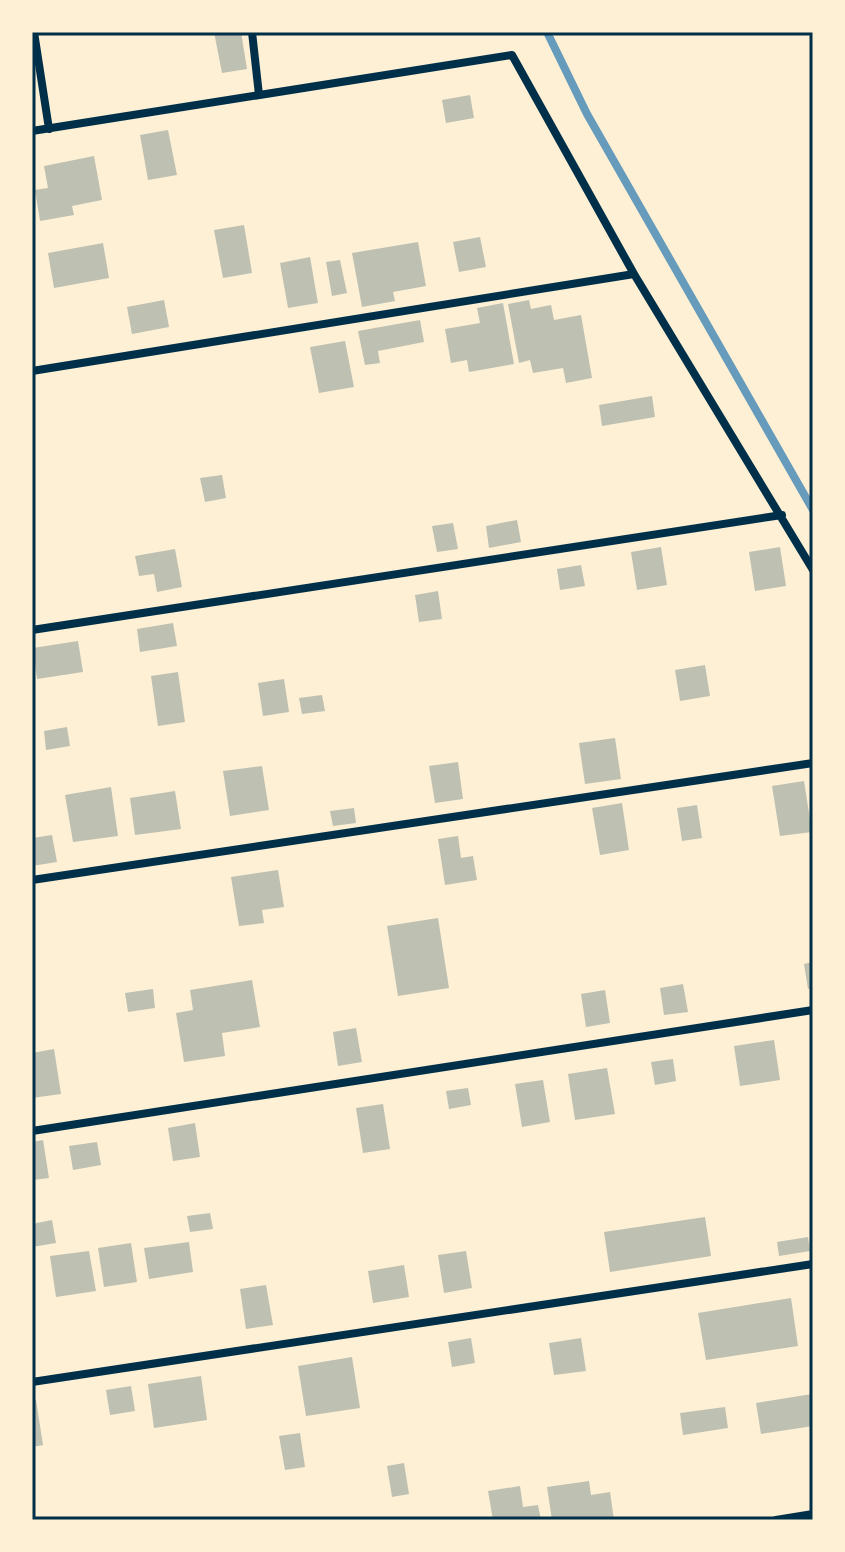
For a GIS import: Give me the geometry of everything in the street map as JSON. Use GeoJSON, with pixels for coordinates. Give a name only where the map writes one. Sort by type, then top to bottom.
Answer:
{"type":"FeatureCollection","features":[{"type":"Feature","properties":{"kind":"street"},"geometry":{"type":"LineString","coordinates":[[34,32],[49,129]]}},
{"type":"Feature","properties":{"kind":"street"},"geometry":{"type":"LineString","coordinates":[[252,32],[259,95]]}},
{"type":"Feature","properties":{"kind":"street"},"geometry":{"type":"LineString","coordinates":[[32,131],[512,55],[634,274],[813,570]]}},
{"type":"Feature","properties":{"kind":"street"},"geometry":{"type":"LineString","coordinates":[[32,371],[634,274]]}},
{"type":"Feature","properties":{"kind":"street"},"geometry":{"type":"LineString","coordinates":[[32,630],[782,515]]}},
{"type":"Feature","properties":{"kind":"street"},"geometry":{"type":"LineString","coordinates":[[32,880],[813,763]]}},
{"type":"Feature","properties":{"kind":"street"},"geometry":{"type":"LineString","coordinates":[[32,1131],[813,1010]]}},
{"type":"Feature","properties":{"kind":"street"},"geometry":{"type":"LineString","coordinates":[[32,1382],[813,1264]]}},
{"type":"Feature","properties":{"kind":"street"},"geometry":{"type":"LineString","coordinates":[[776,1520],[813,1514]]}},
{"type":"Feature","properties":{"kind":"building"},"geometry":{"type":"Polygon","coordinates":[[[214,32],[241,32],[247,69],[222,73],[214,32]]]}},
{"type":"Feature","properties":{"kind":"building"},"geometry":{"type":"Polygon","coordinates":[[[470,95],[474,118],[446,123],[442,100],[470,95]]]}},
{"type":"Feature","properties":{"kind":"building"},"geometry":{"type":"Polygon","coordinates":[[[168,130],[177,175],[148,180],[140,135],[168,130]]]}},
{"type":"Feature","properties":{"kind":"building"},"geometry":{"type":"Polygon","coordinates":[[[94,156],[102,200],[72,206],[74,215],[40,221],[35,190],[48,188],[44,166],[94,156]]]}},
{"type":"Feature","properties":{"kind":"building"},"geometry":{"type":"Polygon","coordinates":[[[244,225],[252,273],[223,278],[214,230],[244,225]]]}},
{"type":"Feature","properties":{"kind":"building"},"geometry":{"type":"Polygon","coordinates":[[[480,237],[486,267],[459,272],[453,242],[480,237]]]}},
{"type":"Feature","properties":{"kind":"building"},"geometry":{"type":"Polygon","coordinates":[[[418,242],[426,286],[393,292],[395,301],[362,307],[352,253],[418,242]]]}},
{"type":"Feature","properties":{"kind":"building"},"geometry":{"type":"Polygon","coordinates":[[[103,243],[109,278],[54,288],[48,253],[103,243]]]}},
{"type":"Feature","properties":{"kind":"building"},"geometry":{"type":"Polygon","coordinates":[[[310,257],[318,303],[288,308],[280,263],[310,257]]]}},
{"type":"Feature","properties":{"kind":"building"},"geometry":{"type":"Polygon","coordinates":[[[340,260],[347,293],[332,296],[326,262],[340,260]]]}},
{"type":"Feature","properties":{"kind":"building"},"geometry":{"type":"Polygon","coordinates":[[[164,300],[169,327],[132,334],[127,307],[164,300]]]}},
{"type":"Feature","properties":{"kind":"building"},"geometry":{"type":"Polygon","coordinates":[[[529,300],[531,309],[551,305],[554,320],[581,315],[592,378],[566,383],[563,368],[533,373],[530,360],[519,363],[508,304],[529,300]]]}},
{"type":"Feature","properties":{"kind":"building"},"geometry":{"type":"Polygon","coordinates":[[[503,303],[514,364],[469,372],[467,360],[451,363],[445,329],[480,323],[477,308],[503,303]]]}},
{"type":"Feature","properties":{"kind":"building"},"geometry":{"type":"Polygon","coordinates":[[[420,320],[424,342],[378,351],[380,363],[365,365],[358,331],[420,320]]]}},
{"type":"Feature","properties":{"kind":"building"},"geometry":{"type":"Polygon","coordinates":[[[345,341],[354,387],[319,393],[310,347],[345,341]]]}},
{"type":"Feature","properties":{"kind":"building"},"geometry":{"type":"Polygon","coordinates":[[[652,396],[655,417],[602,426],[599,405],[652,396]]]}},
{"type":"Feature","properties":{"kind":"building"},"geometry":{"type":"Polygon","coordinates":[[[222,475],[226,498],[205,502],[200,478],[222,475]]]}},
{"type":"Feature","properties":{"kind":"building"},"geometry":{"type":"Polygon","coordinates":[[[517,520],[521,542],[489,548],[486,526],[517,520]]]}},
{"type":"Feature","properties":{"kind":"building"},"geometry":{"type":"Polygon","coordinates":[[[453,523],[458,549],[437,552],[432,526],[453,523]]]}},
{"type":"Feature","properties":{"kind":"building"},"geometry":{"type":"Polygon","coordinates":[[[661,547],[667,585],[637,590],[631,552],[661,547]]]}},
{"type":"Feature","properties":{"kind":"building"},"geometry":{"type":"Polygon","coordinates":[[[780,547],[786,586],[755,591],[749,552],[780,547]]]}},
{"type":"Feature","properties":{"kind":"building"},"geometry":{"type":"Polygon","coordinates":[[[175,549],[182,587],[157,592],[154,574],[139,576],[135,556],[175,549]]]}},
{"type":"Feature","properties":{"kind":"building"},"geometry":{"type":"Polygon","coordinates":[[[581,565],[585,586],[560,590],[557,569],[581,565]]]}},
{"type":"Feature","properties":{"kind":"building"},"geometry":{"type":"Polygon","coordinates":[[[438,591],[442,619],[419,622],[415,595],[438,591]]]}},
{"type":"Feature","properties":{"kind":"building"},"geometry":{"type":"Polygon","coordinates":[[[173,623],[177,646],[140,652],[137,629],[173,623]]]}},
{"type":"Feature","properties":{"kind":"building"},"geometry":{"type":"Polygon","coordinates":[[[78,641],[83,672],[37,679],[33,648],[78,641]]]}},
{"type":"Feature","properties":{"kind":"building"},"geometry":{"type":"Polygon","coordinates":[[[705,665],[710,696],[680,701],[675,670],[705,665]]]}},
{"type":"Feature","properties":{"kind":"building"},"geometry":{"type":"Polygon","coordinates":[[[178,672],[185,722],[158,726],[151,676],[178,672]]]}},
{"type":"Feature","properties":{"kind":"building"},"geometry":{"type":"Polygon","coordinates":[[[284,679],[289,712],[263,716],[258,683],[284,679]]]}},
{"type":"Feature","properties":{"kind":"building"},"geometry":{"type":"Polygon","coordinates":[[[322,695],[325,711],[302,714],[299,698],[322,695]]]}},
{"type":"Feature","properties":{"kind":"building"},"geometry":{"type":"Polygon","coordinates":[[[67,727],[70,746],[46,750],[44,731],[67,727]]]}},
{"type":"Feature","properties":{"kind":"building"},"geometry":{"type":"Polygon","coordinates":[[[615,738],[621,779],[585,784],[579,743],[615,738]]]}},
{"type":"Feature","properties":{"kind":"building"},"geometry":{"type":"Polygon","coordinates":[[[458,762],[463,799],[435,803],[429,766],[458,762]]]}},
{"type":"Feature","properties":{"kind":"building"},"geometry":{"type":"Polygon","coordinates":[[[262,766],[269,810],[230,816],[223,771],[262,766]]]}},
{"type":"Feature","properties":{"kind":"building"},"geometry":{"type":"Polygon","coordinates":[[[804,781],[812,832],[780,836],[772,786],[804,781]]]}},
{"type":"Feature","properties":{"kind":"building"},"geometry":{"type":"Polygon","coordinates":[[[111,787],[118,836],[73,842],[65,795],[111,787]]]}},
{"type":"Feature","properties":{"kind":"building"},"geometry":{"type":"Polygon","coordinates":[[[175,791],[181,829],[135,835],[130,798],[175,791]]]}},
{"type":"Feature","properties":{"kind":"building"},"geometry":{"type":"Polygon","coordinates":[[[622,803],[629,850],[600,855],[592,808],[622,803]]]}},
{"type":"Feature","properties":{"kind":"building"},"geometry":{"type":"Polygon","coordinates":[[[697,805],[702,838],[682,841],[677,808],[697,805]]]}},
{"type":"Feature","properties":{"kind":"building"},"geometry":{"type":"Polygon","coordinates":[[[354,808],[356,823],[333,826],[330,811],[354,808]]]}},
{"type":"Feature","properties":{"kind":"building"},"geometry":{"type":"Polygon","coordinates":[[[52,835],[57,862],[32,866],[32,838],[52,835]]]}},
{"type":"Feature","properties":{"kind":"building"},"geometry":{"type":"Polygon","coordinates":[[[458,836],[461,858],[473,856],[477,880],[445,885],[438,839],[458,836]]]}},
{"type":"Feature","properties":{"kind":"building"},"geometry":{"type":"Polygon","coordinates":[[[278,870],[284,907],[262,910],[264,923],[239,926],[231,877],[278,870]]]}},
{"type":"Feature","properties":{"kind":"building"},"geometry":{"type":"Polygon","coordinates":[[[438,918],[449,988],[398,996],[387,926],[438,918]]]}},
{"type":"Feature","properties":{"kind":"building"},"geometry":{"type":"Polygon","coordinates":[[[813,962],[813,988],[808,989],[804,964],[813,962]]]}},
{"type":"Feature","properties":{"kind":"building"},"geometry":{"type":"Polygon","coordinates":[[[252,980],[260,1027],[222,1033],[225,1056],[184,1062],[176,1013],[193,1010],[190,990],[252,980]]]}},
{"type":"Feature","properties":{"kind":"building"},"geometry":{"type":"Polygon","coordinates":[[[683,984],[688,1012],[664,1015],[660,988],[683,984]]]}},
{"type":"Feature","properties":{"kind":"building"},"geometry":{"type":"Polygon","coordinates":[[[153,989],[155,1008],[128,1012],[125,993],[153,989]]]}},
{"type":"Feature","properties":{"kind":"building"},"geometry":{"type":"Polygon","coordinates":[[[605,990],[610,1023],[586,1027],[581,994],[605,990]]]}},
{"type":"Feature","properties":{"kind":"building"},"geometry":{"type":"Polygon","coordinates":[[[356,1028],[362,1062],[338,1066],[333,1032],[356,1028]]]}},
{"type":"Feature","properties":{"kind":"building"},"geometry":{"type":"Polygon","coordinates":[[[774,1040],[780,1080],[740,1086],[734,1046],[774,1040]]]}},
{"type":"Feature","properties":{"kind":"building"},"geometry":{"type":"Polygon","coordinates":[[[54,1049],[61,1094],[32,1098],[32,1053],[54,1049]]]}},
{"type":"Feature","properties":{"kind":"building"},"geometry":{"type":"Polygon","coordinates":[[[673,1059],[676,1081],[655,1085],[651,1062],[673,1059]]]}},
{"type":"Feature","properties":{"kind":"building"},"geometry":{"type":"Polygon","coordinates":[[[607,1068],[615,1114],[575,1120],[568,1074],[607,1068]]]}},
{"type":"Feature","properties":{"kind":"building"},"geometry":{"type":"Polygon","coordinates":[[[543,1080],[550,1122],[522,1127],[515,1084],[543,1080]]]}},
{"type":"Feature","properties":{"kind":"building"},"geometry":{"type":"Polygon","coordinates":[[[468,1088],[471,1105],[449,1109],[446,1091],[468,1088]]]}},
{"type":"Feature","properties":{"kind":"building"},"geometry":{"type":"Polygon","coordinates":[[[383,1104],[390,1149],[363,1153],[356,1108],[383,1104]]]}},
{"type":"Feature","properties":{"kind":"building"},"geometry":{"type":"Polygon","coordinates":[[[195,1123],[200,1157],[173,1161],[168,1128],[195,1123]]]}},
{"type":"Feature","properties":{"kind":"building"},"geometry":{"type":"Polygon","coordinates":[[[43,1140],[49,1178],[33,1180],[32,1142],[43,1140]]]}},
{"type":"Feature","properties":{"kind":"building"},"geometry":{"type":"Polygon","coordinates":[[[97,1142],[101,1165],[73,1170],[69,1146],[97,1142]]]}},
{"type":"Feature","properties":{"kind":"building"},"geometry":{"type":"Polygon","coordinates":[[[210,1213],[213,1229],[190,1232],[187,1216],[210,1213]]]}},
{"type":"Feature","properties":{"kind":"building"},"geometry":{"type":"Polygon","coordinates":[[[705,1217],[711,1256],[610,1272],[604,1232],[705,1217]]]}},
{"type":"Feature","properties":{"kind":"building"},"geometry":{"type":"Polygon","coordinates":[[[52,1220],[56,1243],[32,1247],[32,1224],[52,1220]]]}},
{"type":"Feature","properties":{"kind":"building"},"geometry":{"type":"Polygon","coordinates":[[[808,1237],[810,1251],[779,1256],[777,1242],[808,1237]]]}},
{"type":"Feature","properties":{"kind":"building"},"geometry":{"type":"Polygon","coordinates":[[[189,1242],[193,1272],[149,1279],[144,1248],[189,1242]]]}},
{"type":"Feature","properties":{"kind":"building"},"geometry":{"type":"Polygon","coordinates":[[[131,1243],[137,1282],[104,1287],[98,1248],[131,1243]]]}},
{"type":"Feature","properties":{"kind":"building"},"geometry":{"type":"Polygon","coordinates":[[[89,1251],[96,1291],[56,1297],[50,1256],[89,1251]]]}},
{"type":"Feature","properties":{"kind":"building"},"geometry":{"type":"Polygon","coordinates":[[[466,1251],[472,1288],[444,1293],[438,1255],[466,1251]]]}},
{"type":"Feature","properties":{"kind":"building"},"geometry":{"type":"Polygon","coordinates":[[[404,1265],[409,1297],[373,1303],[368,1271],[404,1265]]]}},
{"type":"Feature","properties":{"kind":"building"},"geometry":{"type":"Polygon","coordinates":[[[266,1285],[273,1325],[246,1329],[240,1289],[266,1285]]]}},
{"type":"Feature","properties":{"kind":"building"},"geometry":{"type":"Polygon","coordinates":[[[791,1298],[798,1346],[706,1360],[698,1313],[791,1298]]]}},
{"type":"Feature","properties":{"kind":"building"},"geometry":{"type":"Polygon","coordinates":[[[471,1338],[475,1363],[452,1367],[448,1342],[471,1338]]]}},
{"type":"Feature","properties":{"kind":"building"},"geometry":{"type":"Polygon","coordinates":[[[581,1338],[586,1371],[554,1375],[549,1343],[581,1338]]]}},
{"type":"Feature","properties":{"kind":"building"},"geometry":{"type":"Polygon","coordinates":[[[352,1357],[360,1408],[306,1416],[298,1366],[352,1357]]]}},
{"type":"Feature","properties":{"kind":"building"},"geometry":{"type":"Polygon","coordinates":[[[201,1376],[207,1420],[154,1428],[148,1384],[201,1376]]]}},
{"type":"Feature","properties":{"kind":"building"},"geometry":{"type":"Polygon","coordinates":[[[131,1386],[135,1411],[110,1415],[106,1390],[131,1386]]]}},
{"type":"Feature","properties":{"kind":"building"},"geometry":{"type":"Polygon","coordinates":[[[812,1394],[813,1426],[761,1434],[756,1403],[812,1394]]]}},
{"type":"Feature","properties":{"kind":"building"},"geometry":{"type":"Polygon","coordinates":[[[36,1400],[43,1445],[32,1447],[32,1401],[36,1400]]]}},
{"type":"Feature","properties":{"kind":"building"},"geometry":{"type":"Polygon","coordinates":[[[725,1407],[728,1428],[683,1435],[680,1413],[725,1407]]]}},
{"type":"Feature","properties":{"kind":"building"},"geometry":{"type":"Polygon","coordinates":[[[300,1433],[305,1467],[285,1470],[279,1436],[300,1433]]]}},
{"type":"Feature","properties":{"kind":"building"},"geometry":{"type":"Polygon","coordinates":[[[404,1463],[409,1494],[392,1497],[387,1466],[404,1463]]]}},
{"type":"Feature","properties":{"kind":"building"},"geometry":{"type":"Polygon","coordinates":[[[589,1481],[591,1495],[610,1492],[614,1520],[552,1520],[547,1487],[589,1481]]]}},
{"type":"Feature","properties":{"kind":"building"},"geometry":{"type":"Polygon","coordinates":[[[520,1486],[523,1507],[538,1505],[541,1520],[493,1520],[488,1491],[520,1486]]]}},
{"type":"Feature","properties":{"kind":"waterway"},"geometry":{"type":"LineString","coordinates":[[547,32],[587,114],[813,510]]}}]}
